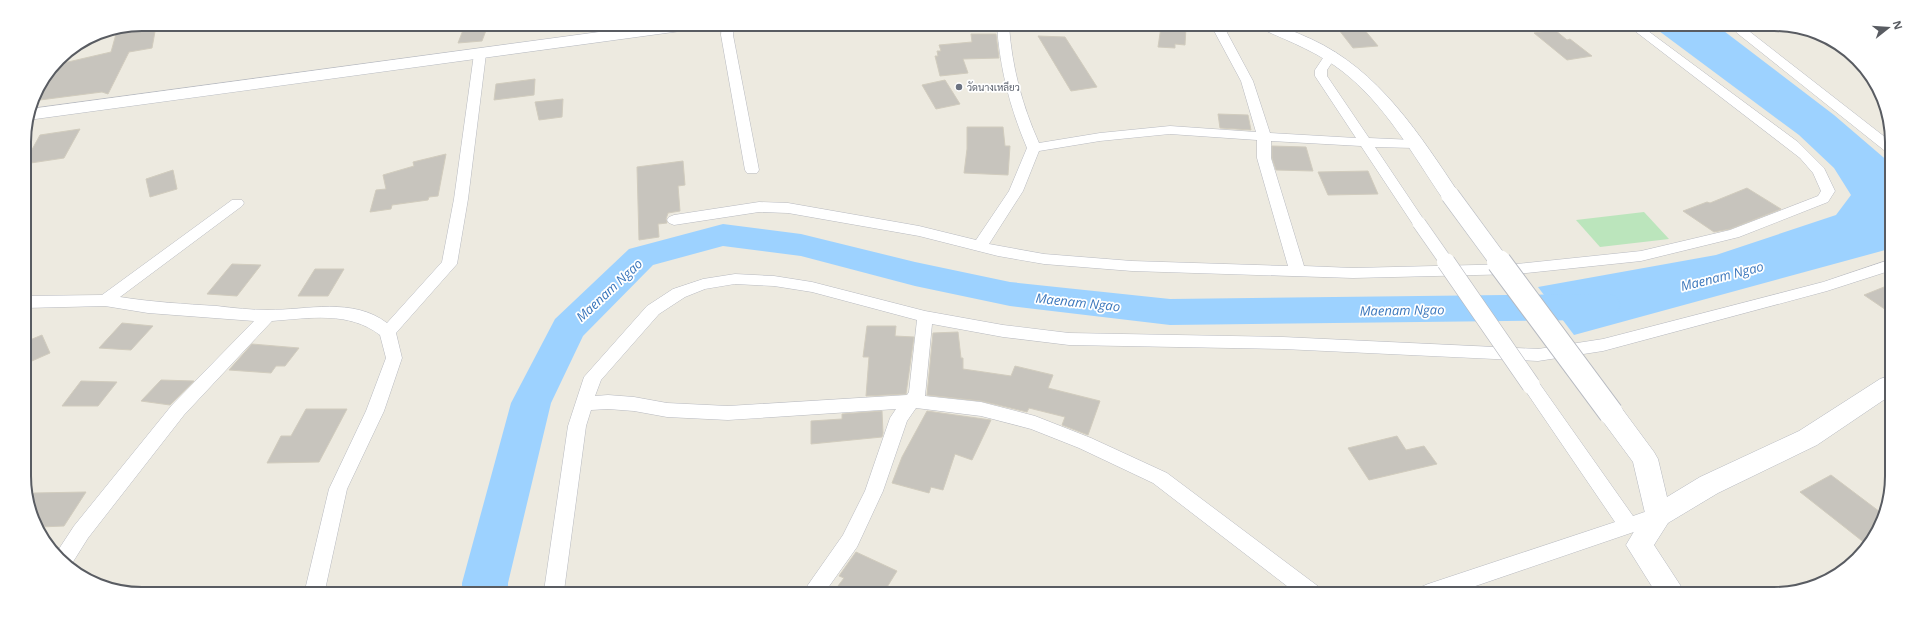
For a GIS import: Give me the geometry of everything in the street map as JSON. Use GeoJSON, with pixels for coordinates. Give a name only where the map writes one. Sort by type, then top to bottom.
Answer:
{"type":"FeatureCollection","features":[{"type":"Feature","properties":{"kind":"main road"},"geometry":{"type":"LineString","coordinates":[[35,113],[645,31]]}},
{"type":"Feature","properties":{"kind":"main road"},"geometry":{"type":"LineString","coordinates":[[1279,31],[1330,55],[1355,73],[1380,97],[1450,195],[1645,459],[1659,514]]}},
{"type":"Feature","properties":{"kind":"main road"},"geometry":{"type":"LineString","coordinates":[[1667,587],[1639,545],[1659,514],[1709,485],[1808,438],[1885,387]]}},
{"type":"Feature","properties":{"kind":"street"},"geometry":{"type":"LineString","coordinates":[[727,31],[752,170]]}},
{"type":"Feature","properties":{"kind":"street"},"geometry":{"type":"LineString","coordinates":[[980,246],[1016,191],[1034,148],[1013,94],[1005,31]]}},
{"type":"Feature","properties":{"kind":"street"},"geometry":{"type":"LineString","coordinates":[[1220,31],[1247,81],[1264,135],[1264,158],[1298,272]]}},
{"type":"Feature","properties":{"kind":"street"},"geometry":{"type":"LineString","coordinates":[[674,220],[759,207],[788,208],[919,231],[980,246],[1044,259],[1132,266],[1204,267],[1298,272],[1353,273],[1517,269],[1641,256],[1734,234],[1760,225],[1822,199],[1828,191],[1825,180],[1815,164],[1793,145],[1641,31]]}},
{"type":"Feature","properties":{"kind":"street"},"geometry":{"type":"LineString","coordinates":[[1740,31],[1885,144]]}},
{"type":"Feature","properties":{"kind":"street"},"geometry":{"type":"LineString","coordinates":[[388,332],[449,264],[461,199],[480,54]]}},
{"type":"Feature","properties":{"kind":"street"},"geometry":{"type":"LineString","coordinates":[[1330,55],[1321,70],[1321,76],[1419,223],[1629,526]]}},
{"type":"Feature","properties":{"kind":"street"},"geometry":{"type":"LineString","coordinates":[[1034,148],[1100,137],[1170,130],[1414,144]]}},
{"type":"Feature","properties":{"kind":"street"},"geometry":{"type":"LineString","coordinates":[[105,300],[237,203]]}},
{"type":"Feature","properties":{"kind":"street"},"geometry":{"type":"LineString","coordinates":[[555,587],[577,426],[593,377],[653,310],[679,293],[703,284],[735,279],[774,281],[812,287],[925,317],[1069,339],[1283,343],[1538,356],[1611,343],[1827,286],[1885,266]]}},
{"type":"Feature","properties":{"kind":"street"},"geometry":{"type":"LineString","coordinates":[[31,302],[105,300],[148,307],[268,316],[330,311],[359,316],[376,323],[388,332],[394,358],[375,411],[338,489],[316,587]]}},
{"type":"Feature","properties":{"kind":"street"},"geometry":{"type":"LineString","coordinates":[[66,556],[81,532],[178,410],[268,316]]}},
{"type":"Feature","properties":{"kind":"street"},"geometry":{"type":"LineString","coordinates":[[817,587],[850,541],[874,491],[899,418],[917,394],[925,317]]}},
{"type":"Feature","properties":{"kind":"street"},"geometry":{"type":"LineString","coordinates":[[584,404],[608,402],[628,403],[667,410],[728,413],[912,401],[981,409],[1035,423],[1085,443],[1160,478],[1304,587]]}},
{"type":"Feature","properties":{"kind":"street"},"geometry":{"type":"LineString","coordinates":[[1446,587],[1629,526],[1659,514]]}},
{"type":"Feature","properties":{"kind":"green space"},"geometry":{"type":"Polygon","coordinates":[[[1644,212],[1669,239],[1600,247],[1576,220],[1644,212]]]}},
{"type":"Feature","properties":{"kind":"water"},"geometry":{"type":"Polygon","coordinates":[[[1659,31],[1724,31],[1834,115],[1885,159],[1885,250],[1574,335],[1538,287],[1716,255],[1836,215],[1851,195],[1834,168],[1799,135],[1659,31]]]}},
{"type":"Feature","properties":{"kind":"building"},"geometry":{"type":"Polygon","coordinates":[[[135,31],[155,31],[152,48],[129,52],[108,94],[102,92],[39,100],[50,80],[66,63],[111,52],[116,34],[135,31]]]}},
{"type":"Feature","properties":{"kind":"building"},"geometry":{"type":"Polygon","coordinates":[[[463,31],[486,31],[482,41],[458,43],[463,31]]]}},
{"type":"Feature","properties":{"kind":"building"},"geometry":{"type":"Polygon","coordinates":[[[1160,31],[1186,31],[1185,45],[1175,44],[1175,48],[1158,47],[1160,31]]]}},
{"type":"Feature","properties":{"kind":"building"},"geometry":{"type":"Polygon","coordinates":[[[1340,31],[1366,31],[1378,46],[1353,48],[1340,31]]]}},
{"type":"Feature","properties":{"kind":"building"},"geometry":{"type":"Polygon","coordinates":[[[1556,31],[1567,40],[1570,39],[1592,56],[1567,60],[1534,33],[1556,31]]]}},
{"type":"Feature","properties":{"kind":"building"},"geometry":{"type":"Polygon","coordinates":[[[971,34],[996,34],[999,58],[963,59],[968,73],[940,76],[935,56],[938,56],[937,51],[941,51],[939,45],[972,42],[971,34]]]}},
{"type":"Feature","properties":{"kind":"building"},"geometry":{"type":"Polygon","coordinates":[[[1038,36],[1065,37],[1097,87],[1071,91],[1038,36]]]}},
{"type":"Feature","properties":{"kind":"building"},"geometry":{"type":"Polygon","coordinates":[[[535,79],[534,95],[494,100],[496,84],[535,79]]]}},
{"type":"Feature","properties":{"kind":"building"},"geometry":{"type":"Polygon","coordinates":[[[945,80],[960,104],[936,109],[922,85],[945,80]]]}},
{"type":"Feature","properties":{"kind":"building"},"geometry":{"type":"Polygon","coordinates":[[[563,99],[562,117],[539,120],[535,102],[563,99]]]}},
{"type":"Feature","properties":{"kind":"building"},"geometry":{"type":"Polygon","coordinates":[[[1218,114],[1248,115],[1251,130],[1220,128],[1218,114]]]}},
{"type":"Feature","properties":{"kind":"building"},"geometry":{"type":"Polygon","coordinates":[[[967,127],[1003,127],[1005,146],[1010,146],[1008,175],[964,173],[967,149],[967,127]]]}},
{"type":"Feature","properties":{"kind":"building"},"geometry":{"type":"Polygon","coordinates":[[[80,129],[64,158],[31,163],[31,151],[40,135],[80,129]]]}},
{"type":"Feature","properties":{"kind":"building"},"geometry":{"type":"Polygon","coordinates":[[[1272,146],[1306,147],[1313,171],[1276,170],[1272,158],[1272,146]]]}},
{"type":"Feature","properties":{"kind":"building"},"geometry":{"type":"Polygon","coordinates":[[[446,154],[438,196],[429,197],[428,200],[392,205],[391,209],[370,212],[376,190],[386,189],[383,175],[414,166],[413,162],[446,154]]]}},
{"type":"Feature","properties":{"kind":"building"},"geometry":{"type":"Polygon","coordinates":[[[683,161],[685,185],[678,186],[680,211],[668,213],[666,219],[667,223],[658,224],[659,237],[639,240],[637,167],[683,161]]]}},
{"type":"Feature","properties":{"kind":"building"},"geometry":{"type":"Polygon","coordinates":[[[173,170],[177,189],[150,197],[146,179],[173,170]]]}},
{"type":"Feature","properties":{"kind":"building"},"geometry":{"type":"Polygon","coordinates":[[[1368,171],[1378,194],[1328,195],[1318,172],[1368,171]]]}},
{"type":"Feature","properties":{"kind":"building"},"geometry":{"type":"Polygon","coordinates":[[[1747,188],[1781,209],[1730,229],[1714,232],[1683,211],[1707,202],[1710,203],[1747,188]]]}},
{"type":"Feature","properties":{"kind":"building"},"geometry":{"type":"Polygon","coordinates":[[[232,264],[261,265],[237,296],[207,294],[232,264]]]}},
{"type":"Feature","properties":{"kind":"building"},"geometry":{"type":"Polygon","coordinates":[[[315,269],[344,269],[328,296],[298,296],[315,269]]]}},
{"type":"Feature","properties":{"kind":"building"},"geometry":{"type":"Polygon","coordinates":[[[1885,287],[1885,309],[1864,295],[1885,287]]]}},
{"type":"Feature","properties":{"kind":"building"},"geometry":{"type":"Polygon","coordinates":[[[122,323],[153,326],[131,350],[99,348],[122,323]]]}},
{"type":"Feature","properties":{"kind":"building"},"geometry":{"type":"Polygon","coordinates":[[[867,326],[896,326],[895,336],[914,337],[906,394],[866,396],[869,357],[863,357],[867,326]]]}},
{"type":"Feature","properties":{"kind":"building"},"geometry":{"type":"Polygon","coordinates":[[[958,332],[961,358],[963,358],[963,369],[1011,376],[1015,366],[1053,375],[1048,388],[1100,401],[1088,435],[1062,425],[1065,417],[1029,408],[1027,412],[981,401],[927,395],[933,333],[958,332]]]}},
{"type":"Feature","properties":{"kind":"building"},"geometry":{"type":"Polygon","coordinates":[[[42,335],[50,353],[31,361],[31,340],[42,335]]]}},
{"type":"Feature","properties":{"kind":"building"},"geometry":{"type":"Polygon","coordinates":[[[252,344],[299,348],[285,366],[276,366],[271,373],[229,370],[252,344]]]}},
{"type":"Feature","properties":{"kind":"building"},"geometry":{"type":"Polygon","coordinates":[[[161,380],[194,381],[170,405],[141,401],[161,380]]]}},
{"type":"Feature","properties":{"kind":"building"},"geometry":{"type":"Polygon","coordinates":[[[81,381],[117,382],[98,406],[62,406],[81,381]]]}},
{"type":"Feature","properties":{"kind":"building"},"geometry":{"type":"Polygon","coordinates":[[[306,409],[347,409],[319,462],[267,463],[281,436],[291,436],[306,409]]]}},
{"type":"Feature","properties":{"kind":"building"},"geometry":{"type":"Polygon","coordinates":[[[882,411],[882,437],[811,444],[811,421],[842,419],[842,414],[882,411]]]}},
{"type":"Feature","properties":{"kind":"building"},"geometry":{"type":"Polygon","coordinates":[[[927,411],[991,420],[972,460],[955,454],[943,490],[931,487],[929,493],[892,483],[902,457],[927,411]]]}},
{"type":"Feature","properties":{"kind":"building"},"geometry":{"type":"Polygon","coordinates":[[[1397,436],[1406,450],[1424,446],[1437,464],[1369,480],[1348,448],[1397,436]]]}},
{"type":"Feature","properties":{"kind":"building"},"geometry":{"type":"Polygon","coordinates":[[[1831,475],[1879,511],[1874,525],[1863,542],[1800,492],[1831,475]]]}},
{"type":"Feature","properties":{"kind":"building"},"geometry":{"type":"Polygon","coordinates":[[[86,492],[64,526],[43,527],[37,512],[33,497],[34,493],[86,492]]]}},
{"type":"Feature","properties":{"kind":"building"},"geometry":{"type":"Polygon","coordinates":[[[856,552],[897,571],[887,587],[840,587],[838,586],[844,578],[839,576],[856,552]]]}},
{"type":"Feature","properties":{"kind":"waterway","name":"Maenam Ngao"},"geometry":{"type":"LineString","coordinates":[[485,587],[531,403],[568,328],[641,257],[723,235],[801,245],[915,274],[1010,294],[1170,312],[1595,307],[1603,305]]}},
{"type":"Feature","properties":{"kind":"place","name":"วัดนางเหลียว"},"geometry":{"type":"Point","coordinates":[959,87]}}]}
